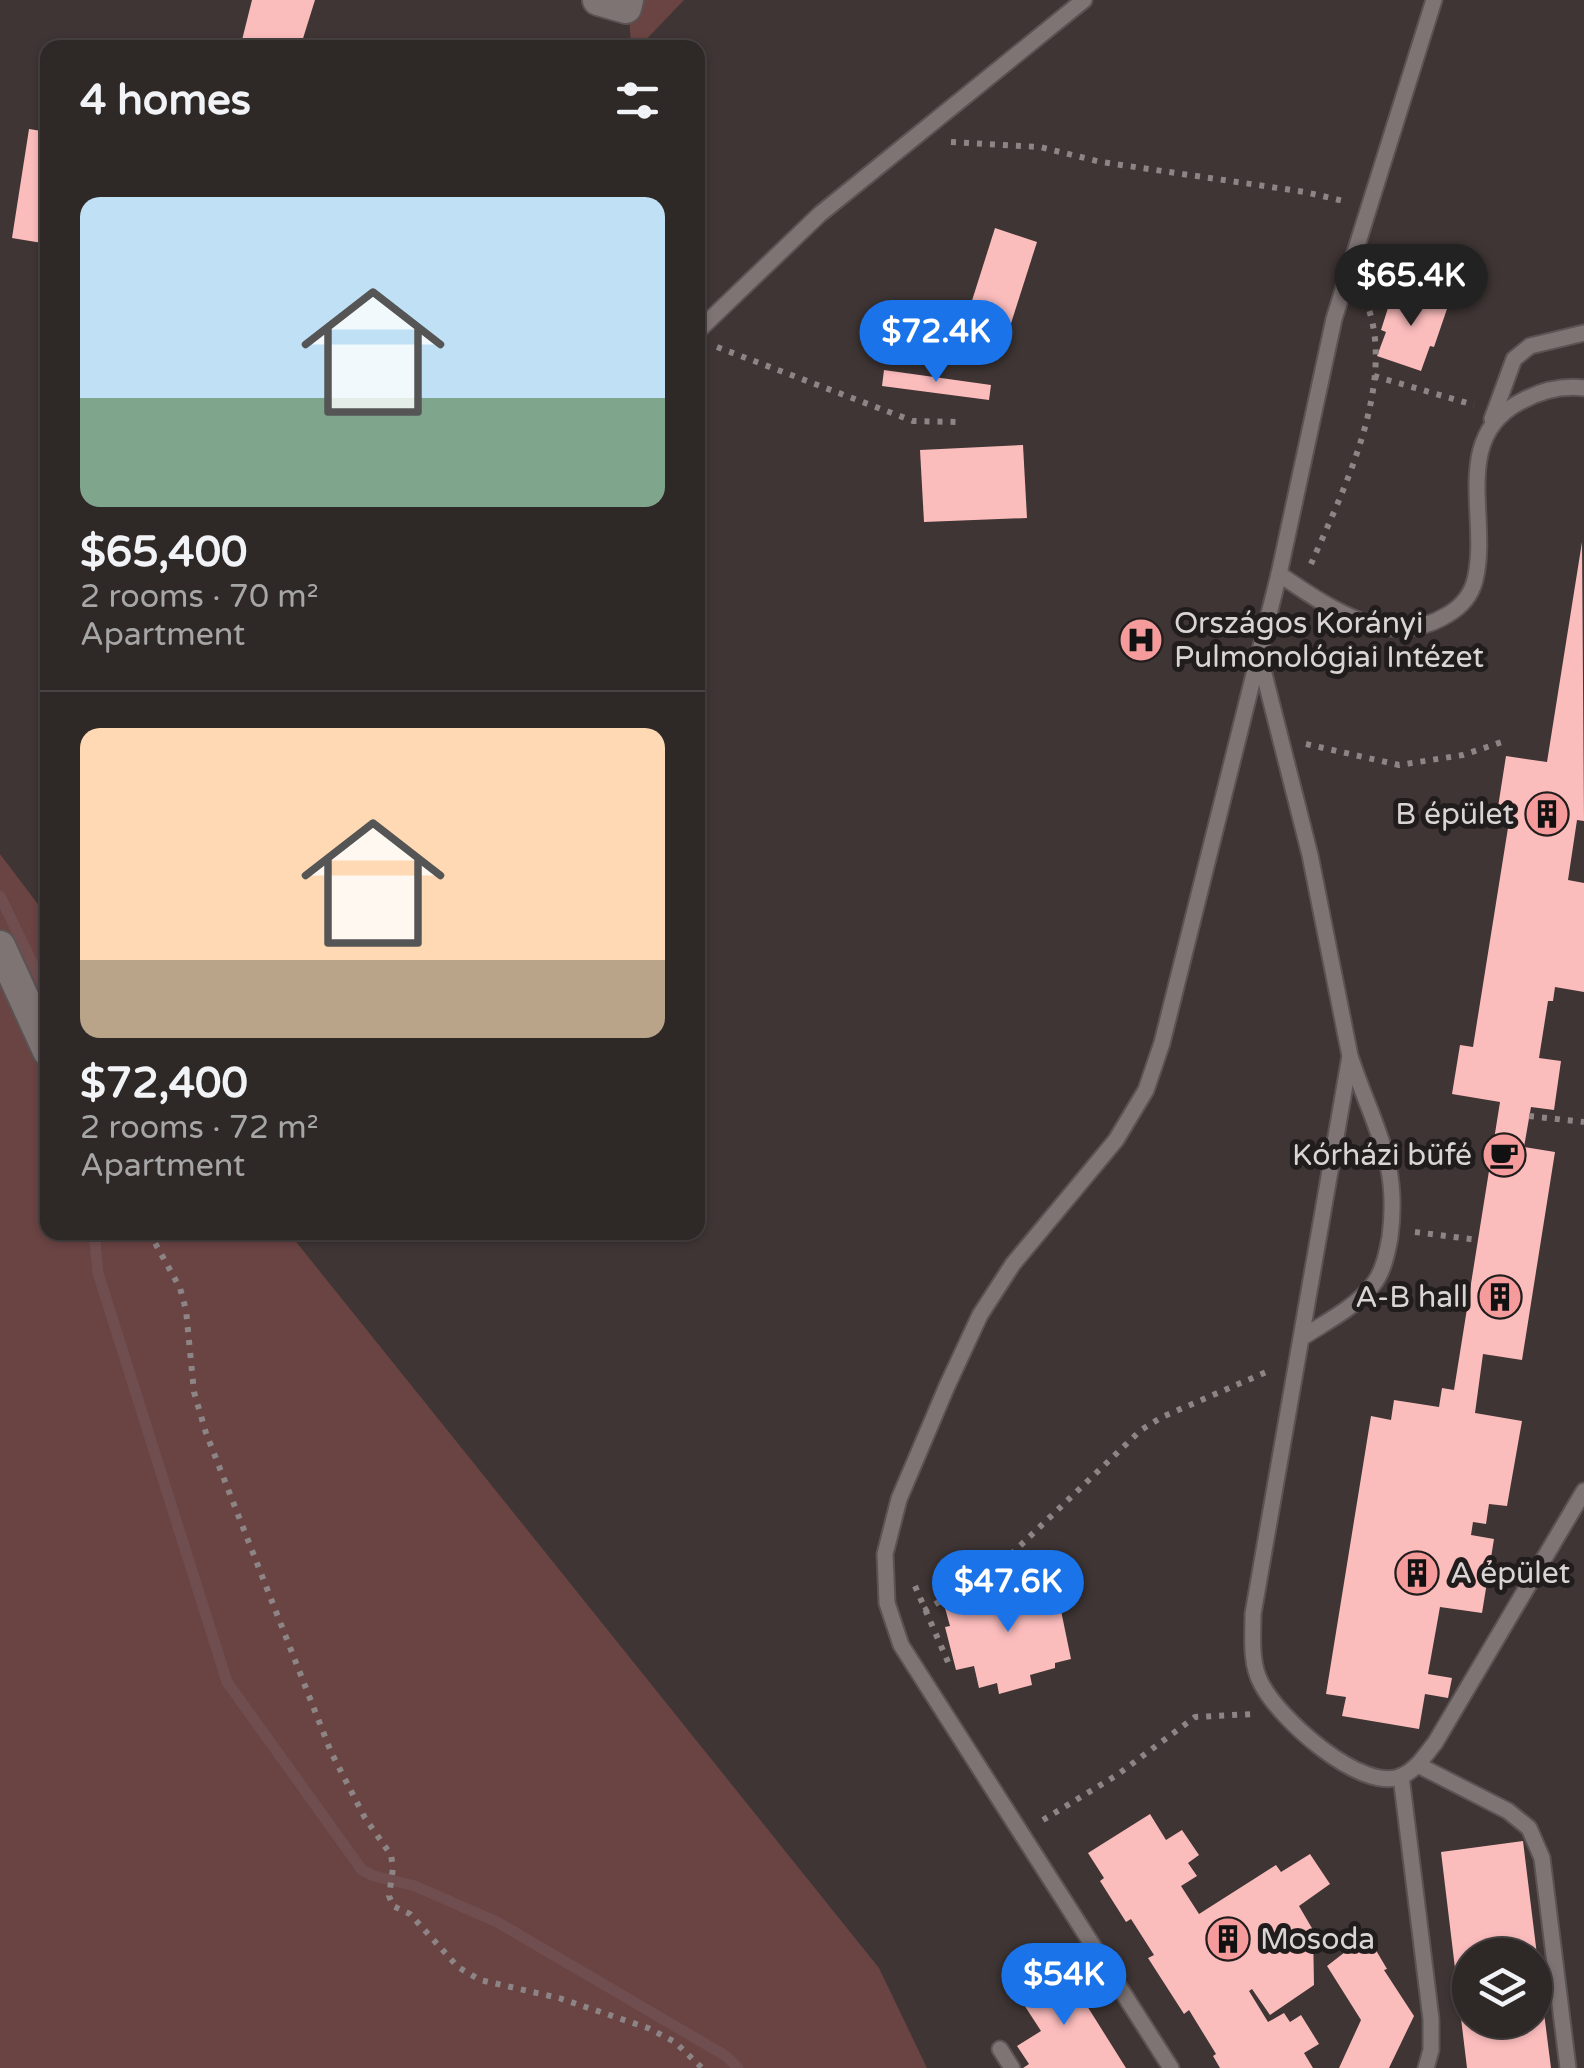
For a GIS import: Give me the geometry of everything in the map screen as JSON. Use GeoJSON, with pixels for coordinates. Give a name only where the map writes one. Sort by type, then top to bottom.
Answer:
{"type":"FeatureCollection","features":[{"type":"Feature","properties":{"kind":"street"},"geometry":{"type":"LineString","coordinates":[[0,946],[40,1034]]}},
{"type":"Feature","properties":{"kind":"lane"},"geometry":{"type":"LineString","coordinates":[[705,324],[820,214],[1084,0]]}},
{"type":"Feature","properties":{"kind":"lane"},"geometry":{"type":"LineString","coordinates":[[1171,2068],[901,1645],[887,1603],[885,1554],[899,1499],[980,1316],[1013,1264],[1116,1140],[1146,1090],[1162,1043],[1279,574],[1334,319],[1434,0]]}},
{"type":"Feature","properties":{"kind":"lane"},"geometry":{"type":"LineString","coordinates":[[1279,574],[1335,611],[1368,624],[1406,629],[1436,622],[1462,606],[1474,582],[1478,549],[1476,467],[1514,359],[1530,346],[1584,333]]}},
{"type":"Feature","properties":{"kind":"lane"},"geometry":{"type":"LineString","coordinates":[[1489,428],[1506,409],[1533,394],[1565,386],[1584,388]]}},
{"type":"Feature","properties":{"kind":"lane"},"geometry":{"type":"LineString","coordinates":[[1259,654],[1314,874],[1350,1056],[1392,1170],[1395,1200],[1387,1258],[1374,1285],[1348,1308],[1304,1336]]}},
{"type":"Feature","properties":{"kind":"lane"},"geometry":{"type":"LineString","coordinates":[[1350,1056],[1253,1614],[1253,1652],[1259,1682],[1282,1712],[1322,1748],[1359,1773],[1381,1780],[1402,1776],[1418,1764],[1584,1491]]}},
{"type":"Feature","properties":{"kind":"lane"},"geometry":{"type":"LineString","coordinates":[[1418,1764],[1508,1811],[1529,1828],[1542,1858],[1568,2068]]}},
{"type":"Feature","properties":{"kind":"lane"},"geometry":{"type":"LineString","coordinates":[[1402,1776],[1431,2018],[1431,2050],[1426,2068]]}},
{"type":"Feature","properties":{"kind":"lane"},"geometry":{"type":"LineString","coordinates":[[1000,2050],[1012,2068]]}},
{"type":"Feature","properties":{"kind":"path"},"geometry":{"type":"LineString","coordinates":[[916,139],[1040,147],[1101,162],[1305,192],[1369,207]]}},
{"type":"Feature","properties":{"kind":"path"},"geometry":{"type":"LineString","coordinates":[[1357,278],[1398,286]]}},
{"type":"Feature","properties":{"kind":"path"},"geometry":{"type":"LineString","coordinates":[[1301,588],[1339,499],[1374,396],[1372,320]]}},
{"type":"Feature","properties":{"kind":"path"},"geometry":{"type":"LineString","coordinates":[[716,346],[912,420],[956,422]]}},
{"type":"Feature","properties":{"kind":"path"},"geometry":{"type":"LineString","coordinates":[[1374,376],[1495,411]]}},
{"type":"Feature","properties":{"kind":"path"},"geometry":{"type":"LineString","coordinates":[[1280,738],[1399,765],[1463,754],[1502,742]]}},
{"type":"Feature","properties":{"kind":"path"},"geometry":{"type":"LineString","coordinates":[[1529,1116],[1584,1122]]}},
{"type":"Feature","properties":{"kind":"path"},"geometry":{"type":"LineString","coordinates":[[1444,1236],[1478,1240]]}},
{"type":"Feature","properties":{"kind":"path"},"geometry":{"type":"LineString","coordinates":[[153,1240],[180,1288],[186,1310],[194,1392],[206,1433],[331,1752],[365,1818],[391,1856],[388,1896],[393,1906],[410,1914],[458,1967],[480,1980],[560,1998],[648,2028],[675,2042],[702,2068]]}},
{"type":"Feature","properties":{"kind":"path"},"geometry":{"type":"LineString","coordinates":[[924,1611],[1001,1564],[1142,1430],[1162,1417],[1300,1358]]}},
{"type":"Feature","properties":{"kind":"path"},"geometry":{"type":"LineString","coordinates":[[913,1582],[951,1669]]}},
{"type":"Feature","properties":{"kind":"path"},"geometry":{"type":"LineString","coordinates":[[1021,1833],[1116,1775],[1194,1717],[1282,1712]]}},
{"type":"Feature","properties":{"kind":"shaded area"},"geometry":{"type":"Polygon","coordinates":[[[628,0],[684,0],[646,40],[631,40],[628,0]]]}},
{"type":"Feature","properties":{"kind":"shaded area"},"geometry":{"type":"Polygon","coordinates":[[[0,854],[40,907],[40,1240],[295,1240],[879,1968],[927,2068],[0,2068],[0,854]]]}},
{"type":"Feature","properties":{"kind":"building"},"geometry":{"type":"Polygon","coordinates":[[[252,0],[315,0],[302,40],[242,40],[252,0]]]}},
{"type":"Feature","properties":{"kind":"building"},"geometry":{"type":"Polygon","coordinates":[[[29,129],[40,131],[40,243],[12,238],[29,129]]]}},
{"type":"Feature","properties":{"kind":"building"},"geometry":{"type":"Polygon","coordinates":[[[995,228],[1037,242],[1005,342],[963,329],[995,228]]]}},
{"type":"Feature","properties":{"kind":"building"},"geometry":{"type":"Polygon","coordinates":[[[1394,289],[1448,306],[1421,371],[1377,356],[1394,289]]]}},
{"type":"Feature","properties":{"kind":"building"},"geometry":{"type":"Polygon","coordinates":[[[916,336],[950,345],[945,364],[911,355],[916,336]]]}},
{"type":"Feature","properties":{"kind":"building"},"geometry":{"type":"Polygon","coordinates":[[[884,370],[991,385],[989,400],[882,386],[884,370]]]}},
{"type":"Feature","properties":{"kind":"building"},"geometry":{"type":"Polygon","coordinates":[[[1023,445],[1027,518],[924,522],[920,450],[1023,445]]]}},
{"type":"Feature","properties":{"kind":"building"},"geometry":{"type":"Polygon","coordinates":[[[1582,542],[1584,821],[1577,820],[1568,880],[1584,883],[1584,992],[1555,987],[1553,1001],[1548,1001],[1539,1058],[1561,1061],[1554,1110],[1531,1107],[1524,1147],[1555,1152],[1522,1360],[1483,1354],[1475,1413],[1522,1421],[1507,1506],[1489,1504],[1486,1524],[1473,1522],[1471,1535],[1494,1539],[1482,1613],[1440,1607],[1428,1674],[1452,1678],[1448,1698],[1425,1694],[1419,1729],[1342,1716],[1346,1697],[1326,1694],[1371,1416],[1391,1420],[1394,1400],[1439,1407],[1442,1388],[1454,1390],[1500,1102],[1452,1094],[1460,1045],[1473,1047],[1511,809],[1498,807],[1506,756],[1547,762],[1582,542]]]}},
{"type":"Feature","properties":{"kind":"building"},"geometry":{"type":"Polygon","coordinates":[[[1047,1582],[1051,1598],[1058,1596],[1071,1659],[1030,1675],[1032,1685],[999,1694],[997,1683],[979,1688],[974,1666],[956,1670],[945,1627],[950,1626],[945,1608],[975,1600],[974,1594],[1016,1583],[1018,1589],[1047,1582]]]}},
{"type":"Feature","properties":{"kind":"building","name":"Mosoda"},"geometry":{"type":"Polygon","coordinates":[[[1150,1814],[1166,1840],[1182,1830],[1199,1855],[1188,1863],[1197,1876],[1181,1886],[1199,1914],[1276,1865],[1281,1872],[1310,1854],[1330,1884],[1299,1906],[1313,1930],[1314,1985],[1270,2015],[1252,1989],[1249,1991],[1268,2022],[1284,2013],[1290,2022],[1301,2015],[1319,2044],[1304,2053],[1313,2068],[1220,2068],[1213,2056],[1216,2054],[1189,2010],[1184,2014],[1148,1958],[1154,1955],[1131,1919],[1126,1922],[1088,1853],[1150,1814]]]}},
{"type":"Feature","properties":{"kind":"building"},"geometry":{"type":"Polygon","coordinates":[[[1523,1841],[1535,1938],[1452,1938],[1452,1943],[1441,1852],[1523,1841]]]}},
{"type":"Feature","properties":{"kind":"building"},"geometry":{"type":"Polygon","coordinates":[[[1367,1935],[1414,2016],[1389,2068],[1339,2068],[1361,2020],[1327,1966],[1367,1935]]]}},
{"type":"Feature","properties":{"kind":"building"},"geometry":{"type":"Polygon","coordinates":[[[1062,1966],[1126,2068],[1023,2068],[1029,2064],[1017,2046],[1041,2031],[1017,1994],[1062,1966]]]}},
{"type":"Feature","properties":{"kind":"building"},"geometry":{"type":"Polygon","coordinates":[[[1463,2038],[1547,2038],[1551,2068],[1467,2068],[1463,2038]]]}},
{"type":"Feature","properties":{"kind":"waterway"},"geometry":{"type":"LineString","coordinates":[[0,896],[40,979]]}},
{"type":"Feature","properties":{"kind":"waterway"},"geometry":{"type":"LineString","coordinates":[[95,1240],[98,1273],[227,1682],[362,1870],[415,1886],[497,1922],[726,2056],[738,2068]]}},
{"type":"Feature","properties":{"kind":"place","name":"Országos Korányi Pulmonológiai Intézet"},"geometry":{"type":"Point","coordinates":[1141,640]}},
{"type":"Feature","properties":{"kind":"place","name":"B épület"},"geometry":{"type":"Point","coordinates":[1547,814]}},
{"type":"Feature","properties":{"kind":"place","name":"Kórházi büfé"},"geometry":{"type":"Point","coordinates":[1504,1155]}},
{"type":"Feature","properties":{"kind":"place","name":"A-B hall"},"geometry":{"type":"Point","coordinates":[1500,1297]}},
{"type":"Feature","properties":{"kind":"place","name":"A épület"},"geometry":{"type":"Point","coordinates":[1417,1573]}},
{"type":"Feature","properties":{"kind":"place","name":"Mosoda"},"geometry":{"type":"Point","coordinates":[1228,1939]}}]}
